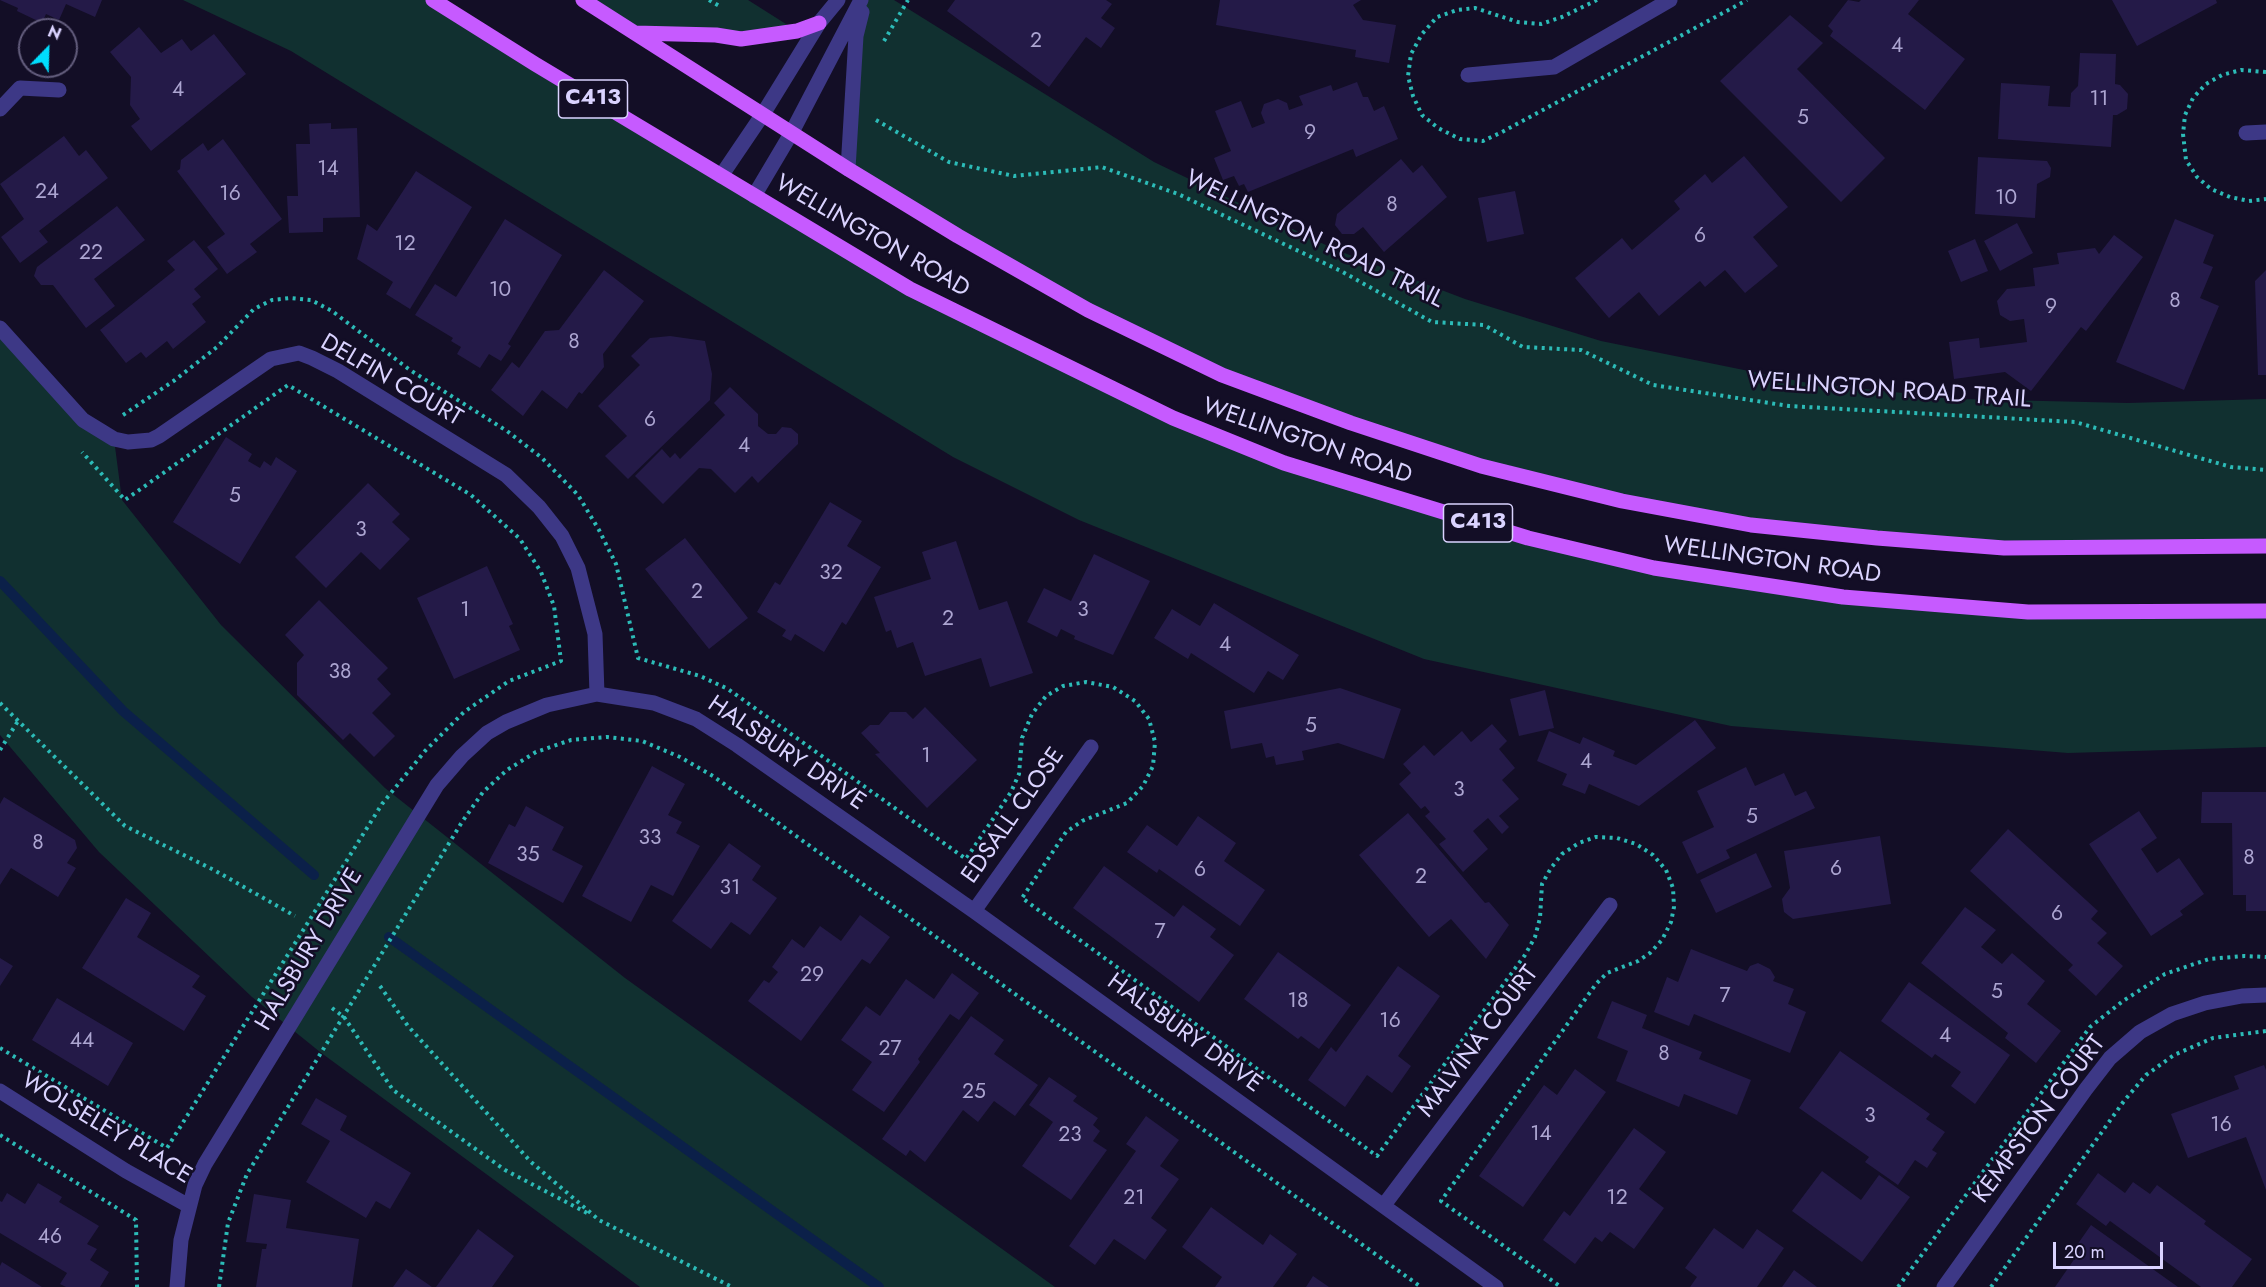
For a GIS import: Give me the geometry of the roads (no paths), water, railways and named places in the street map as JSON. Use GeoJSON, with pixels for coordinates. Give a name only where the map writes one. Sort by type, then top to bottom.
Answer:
{"type":"FeatureCollection","features":[{"type":"Feature","properties":{"kind":"main road","name":"WELLINGTON ROAD"},"geometry":{"type":"LineString","coordinates":[[433,0],[910,289],[1173,418],[1284,463],[1528,538],[1654,568],[1843,597],[2028,612],[2266,610]]}},
{"type":"Feature","properties":{"kind":"main road","name":"WELLINGTON ROAD"},"geometry":{"type":"LineString","coordinates":[[583,0],[848,169],[958,236],[1088,310],[1222,375],[1351,423],[1481,466],[1622,501],[1751,525],[1877,538],[2004,548],[2266,546]]}},
{"type":"Feature","properties":{"kind":"main road"},"geometry":{"type":"LineString","coordinates":[[635,33],[753,38],[797,31],[819,23]]}},
{"type":"Feature","properties":{"kind":"street"},"geometry":{"type":"LineString","coordinates":[[721,176],[763,114],[819,23],[838,0]]}},
{"type":"Feature","properties":{"kind":"street"},"geometry":{"type":"LineString","coordinates":[[848,169],[856,36],[863,0]]}},
{"type":"Feature","properties":{"kind":"street"},"geometry":{"type":"LineString","coordinates":[[754,196],[792,132],[863,0]]}},
{"type":"Feature","properties":{"kind":"street"},"geometry":{"type":"LineString","coordinates":[[1468,75],[1554,67],[1670,0]]}},
{"type":"Feature","properties":{"kind":"street"},"geometry":{"type":"LineString","coordinates":[[0,109],[20,88],[58,90]]}},
{"type":"Feature","properties":{"kind":"street"},"geometry":{"type":"LineString","coordinates":[[2246,133],[2266,132]]}},
{"type":"Feature","properties":{"kind":"street","name":"DELFIN COURT"},"geometry":{"type":"LineString","coordinates":[[0,328],[83,420],[114,440],[128,442],[151,440],[159,436],[271,359],[299,353],[338,371],[506,475],[539,507],[562,536],[578,568],[594,634],[597,694]]}},
{"type":"Feature","properties":{"kind":"street","name":"HALSBURY DRIVE"},"geometry":{"type":"LineString","coordinates":[[177,1287],[181,1240],[195,1185],[205,1164],[437,785],[462,756],[487,733],[506,722],[547,705],[597,694],[654,703],[696,718],[737,744],[974,911],[1496,1287]]}},
{"type":"Feature","properties":{"kind":"street","name":"EDSALL CLOSE"},"geometry":{"type":"LineString","coordinates":[[974,911],[1091,747]]}},
{"type":"Feature","properties":{"kind":"street","name":"MALVINA COURT"},"geometry":{"type":"LineString","coordinates":[[1384,1205],[1610,905]]}},
{"type":"Feature","properties":{"kind":"street","name":"KEMPSTON COURT"},"geometry":{"type":"LineString","coordinates":[[1944,1287],[2110,1058],[2140,1032],[2172,1014],[2205,1003],[2242,996],[2266,995]]}},
{"type":"Feature","properties":{"kind":"street","name":"WOLSELEY PLACE"},"geometry":{"type":"LineString","coordinates":[[0,1091],[126,1171],[189,1206]]}},
{"type":"Feature","properties":{"kind":"waterway"},"geometry":{"type":"LineString","coordinates":[[0,581],[123,711],[314,875]]}},
{"type":"Feature","properties":{"kind":"waterway"},"geometry":{"type":"LineString","coordinates":[[389,937],[879,1287]]}}]}
